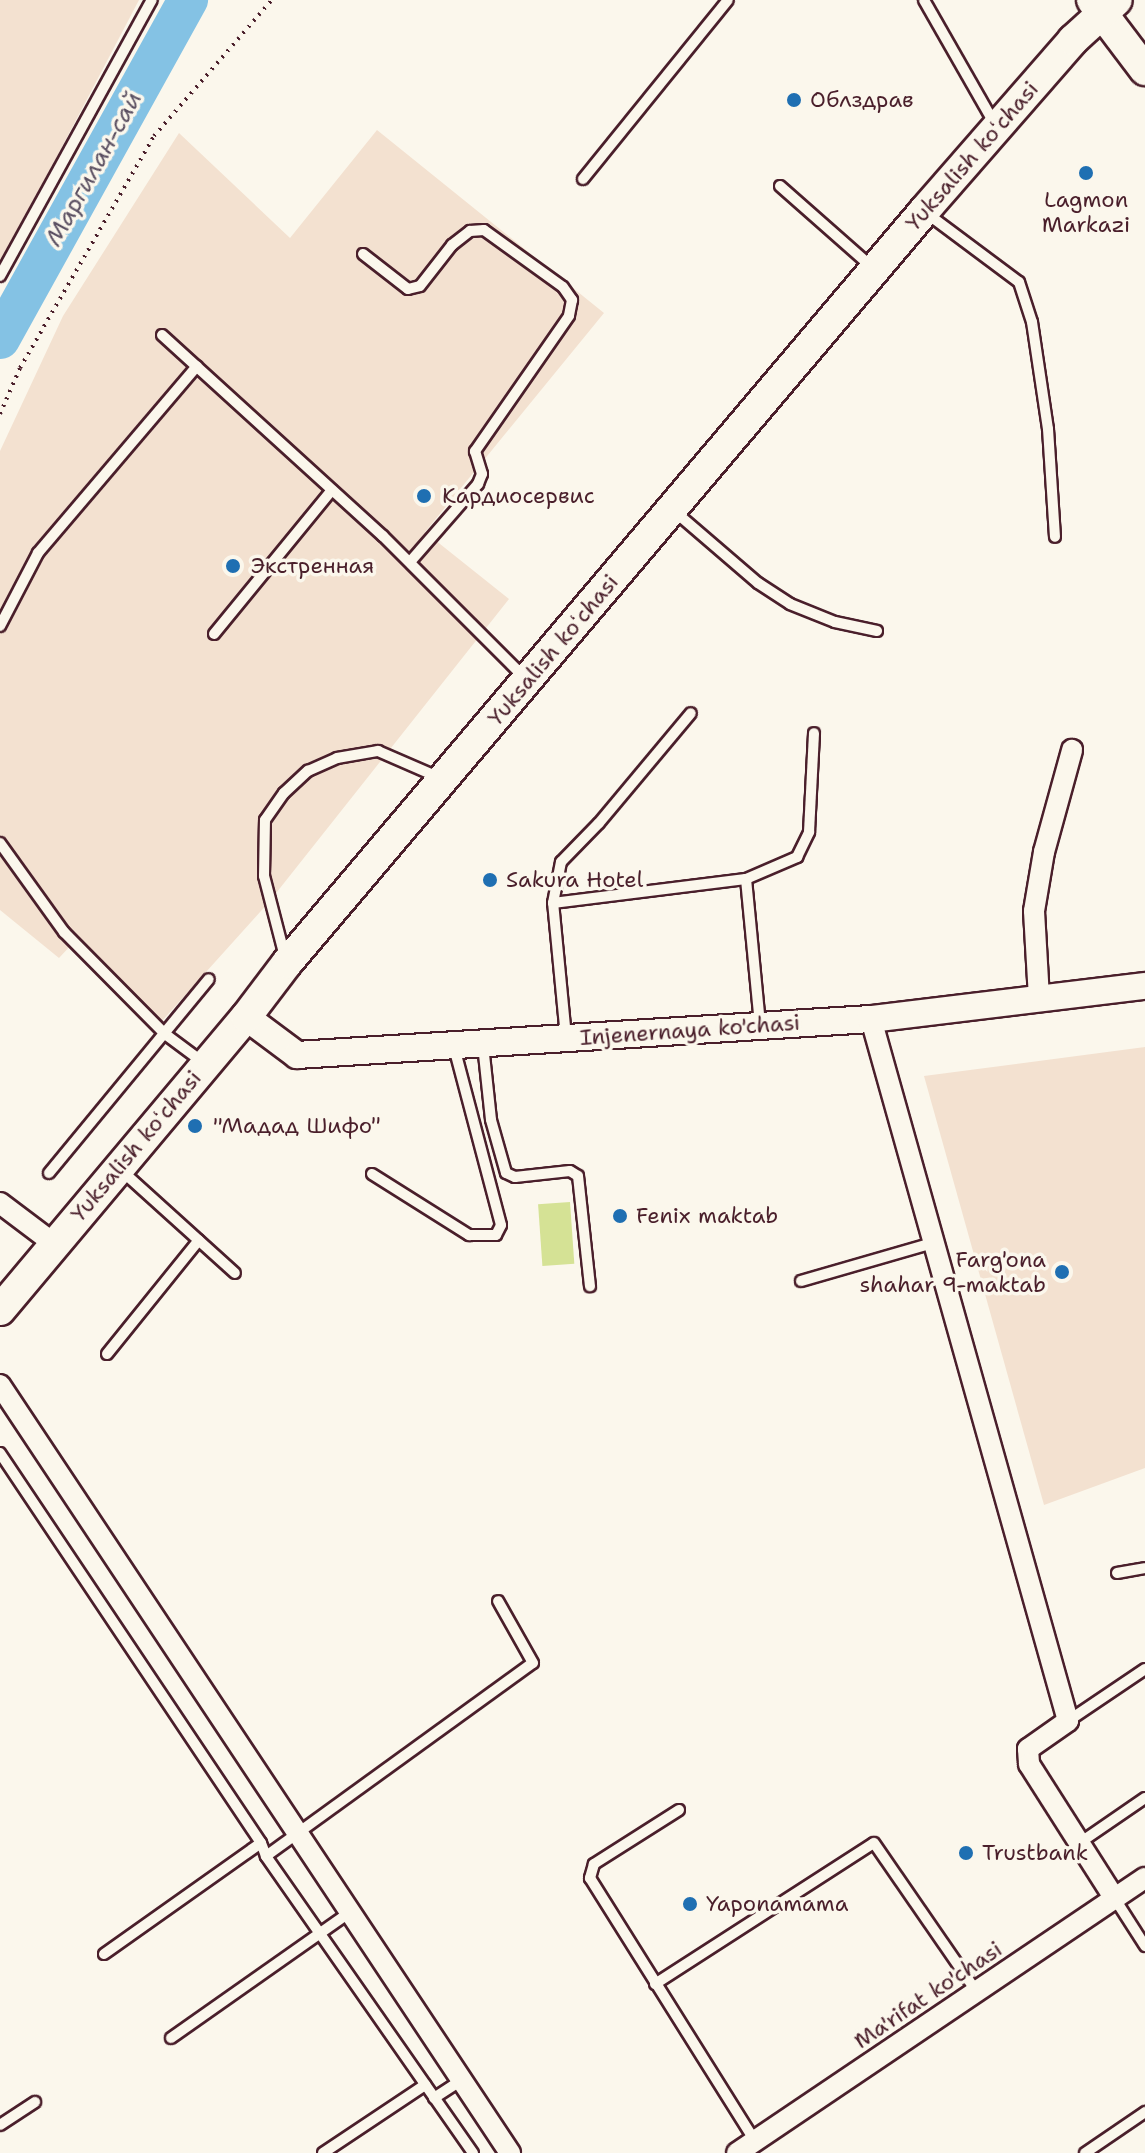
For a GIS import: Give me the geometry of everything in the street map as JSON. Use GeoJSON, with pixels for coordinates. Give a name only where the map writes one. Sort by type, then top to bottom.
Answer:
{"type":"FeatureCollection","features":[{"type":"Feature","properties":{"kind":"main road","name":"Yuksalish koʻchasi"},"geometry":{"type":"LineString","coordinates":[[0,1310],[53,1243],[246,1017],[287,963],[874,269],[1104,4]]}},
{"type":"Feature","properties":{"kind":"main road"},"geometry":{"type":"LineString","coordinates":[[1104,4],[1145,70]]}},
{"type":"Feature","properties":{"kind":"street"},"geometry":{"type":"LineString","coordinates":[[1039,998],[1034,911],[1044,852],[1072,750]]}},
{"type":"Feature","properties":{"kind":"street","name":"Injenernaya ko'chasi"},"geometry":{"type":"LineString","coordinates":[[246,1017],[297,1055],[871,1019],[1145,986]]}},
{"type":"Feature","properties":{"kind":"street"},"geometry":{"type":"LineString","coordinates":[[871,1019],[1068,1721],[1028,1749],[1029,1764],[1115,1899]]}},
{"type":"Feature","properties":{"kind":"street"},"geometry":{"type":"LineString","coordinates":[[0,1203],[53,1243]]}},
{"type":"Feature","properties":{"kind":"street"},"geometry":{"type":"LineString","coordinates":[[0,1385],[510,2153]]}},
{"type":"Feature","properties":{"kind":"street","name":"Ma'rifat ko'chasi"},"geometry":{"type":"LineString","coordinates":[[737,2153],[1145,1878]]}},
{"type":"Feature","properties":{"kind":"lane"},"geometry":{"type":"LineString","coordinates":[[0,276],[152,0]]}},
{"type":"Feature","properties":{"kind":"lane"},"geometry":{"type":"LineString","coordinates":[[583,179],[728,0]]}},
{"type":"Feature","properties":{"kind":"lane"},"geometry":{"type":"LineString","coordinates":[[924,0],[997,127]]}},
{"type":"Feature","properties":{"kind":"lane"},"geometry":{"type":"LineString","coordinates":[[780,186],[874,269]]}},
{"type":"Feature","properties":{"kind":"lane"},"geometry":{"type":"LineString","coordinates":[[924,211],[1019,282],[1032,322],[1048,429],[1055,537]]}},
{"type":"Feature","properties":{"kind":"lane"},"geometry":{"type":"LineString","coordinates":[[363,254],[408,289],[420,286],[452,245],[470,231],[484,230],[563,287],[572,300],[569,316],[475,451],[482,474],[478,484],[410,562]]}},
{"type":"Feature","properties":{"kind":"lane"},"geometry":{"type":"LineString","coordinates":[[162,335],[410,562],[528,680]]}},
{"type":"Feature","properties":{"kind":"lane"},"geometry":{"type":"LineString","coordinates":[[0,626],[38,553],[197,366]]}},
{"type":"Feature","properties":{"kind":"lane"},"geometry":{"type":"LineString","coordinates":[[214,634],[332,490]]}},
{"type":"Feature","properties":{"kind":"lane"},"geometry":{"type":"LineString","coordinates":[[672,509],[758,583],[790,604],[835,622],[877,631]]}},
{"type":"Feature","properties":{"kind":"lane"},"geometry":{"type":"LineString","coordinates":[[566,1038],[553,903],[561,862],[599,823],[691,713]]}},
{"type":"Feature","properties":{"kind":"lane"},"geometry":{"type":"LineString","coordinates":[[553,903],[746,879],[797,857],[809,832],[814,733]]}},
{"type":"Feature","properties":{"kind":"lane"},"geometry":{"type":"LineString","coordinates":[[287,963],[264,876],[265,820],[284,793],[308,771],[337,758],[378,751],[444,780]]}},
{"type":"Feature","properties":{"kind":"lane"},"geometry":{"type":"LineString","coordinates":[[0,843],[64,932],[165,1034],[206,1065]]}},
{"type":"Feature","properties":{"kind":"lane"},"geometry":{"type":"LineString","coordinates":[[746,879],[760,1026]]}},
{"type":"Feature","properties":{"kind":"lane"},"geometry":{"type":"LineString","coordinates":[[49,1173],[209,979]]}},
{"type":"Feature","properties":{"kind":"lane"},"geometry":{"type":"LineString","coordinates":[[483,1043],[491,1120],[506,1173],[515,1177],[570,1171],[578,1176],[590,1286]]}},
{"type":"Feature","properties":{"kind":"lane"},"geometry":{"type":"LineString","coordinates":[[372,1174],[469,1235],[496,1235],[501,1225],[454,1045]]}},
{"type":"Feature","properties":{"kind":"lane"},"geometry":{"type":"LineString","coordinates":[[118,1167],[235,1273]]}},
{"type":"Feature","properties":{"kind":"lane"},"geometry":{"type":"LineString","coordinates":[[107,1354],[199,1240]]}},
{"type":"Feature","properties":{"kind":"lane"},"geometry":{"type":"LineString","coordinates":[[801,1281],[933,1243]]}},
{"type":"Feature","properties":{"kind":"lane"},"geometry":{"type":"LineString","coordinates":[[0,1453],[261,1843],[266,1856],[473,2153]]}},
{"type":"Feature","properties":{"kind":"lane"},"geometry":{"type":"LineString","coordinates":[[1117,1573],[1145,1568]]}},
{"type":"Feature","properties":{"kind":"lane"},"geometry":{"type":"LineString","coordinates":[[266,1856],[533,1663],[498,1601]]}},
{"type":"Feature","properties":{"kind":"lane"},"geometry":{"type":"LineString","coordinates":[[1068,1721],[1145,1669]]}},
{"type":"Feature","properties":{"kind":"lane"},"geometry":{"type":"LineString","coordinates":[[1078,1844],[1145,1798]]}},
{"type":"Feature","properties":{"kind":"lane"},"geometry":{"type":"LineString","coordinates":[[679,1810],[594,1864],[590,1878],[755,2141]]}},
{"type":"Feature","properties":{"kind":"lane"},"geometry":{"type":"LineString","coordinates":[[104,1954],[261,1843]]}},
{"type":"Feature","properties":{"kind":"lane"},"geometry":{"type":"LineString","coordinates":[[655,1984],[874,1843],[976,1991]]}},
{"type":"Feature","properties":{"kind":"lane"},"geometry":{"type":"LineString","coordinates":[[1115,1899],[1145,1946]]}},
{"type":"Feature","properties":{"kind":"lane"},"geometry":{"type":"LineString","coordinates":[[171,2038],[350,1912]]}},
{"type":"Feature","properties":{"kind":"lane"},"geometry":{"type":"LineString","coordinates":[[434,2098],[462,2080]]}},
{"type":"Feature","properties":{"kind":"lane"},"geometry":{"type":"LineString","coordinates":[[323,2153],[425,2085]]}},
{"type":"Feature","properties":{"kind":"lane"},"geometry":{"type":"LineString","coordinates":[[0,2125],[35,2102]]}},
{"type":"Feature","properties":{"kind":"lane"},"geometry":{"type":"LineString","coordinates":[[1085,2153],[1145,2112]]}},
{"type":"Feature","properties":{"kind":"path"},"geometry":{"type":"LineString","coordinates":[[0,414],[20,368],[154,136],[272,0]]}},
{"type":"Feature","properties":{"kind":"shaded area"},"geometry":{"type":"Polygon","coordinates":[[[0,0],[139,0],[0,265],[0,0]]]}},
{"type":"Feature","properties":{"kind":"shaded area","name":"Экстренная"},"geometry":{"type":"Polygon","coordinates":[[[377,130],[604,313],[425,532],[509,599],[269,902],[161,1022],[73,943],[59,958],[0,910],[0,451],[63,316],[179,133],[290,238],[377,130]]]}},
{"type":"Feature","properties":{"kind":"shaded area","name":"Farg'ona shahar 9-maktab"},"geometry":{"type":"Polygon","coordinates":[[[1145,1047],[1145,1468],[1044,1505],[924,1076],[1145,1047]]]}},
{"type":"Feature","properties":{"kind":"green space"},"geometry":{"type":"Polygon","coordinates":[[[570,1202],[574,1264],[542,1266],[538,1204],[570,1202]]]}},
{"type":"Feature","properties":{"kind":"waterway","name":"Маргилан-сай"},"geometry":{"type":"LineString","coordinates":[[0,339],[188,0]]}},
{"type":"Feature","properties":{"kind":"place","name":"Облздрав"},"geometry":{"type":"Point","coordinates":[794,100]}},
{"type":"Feature","properties":{"kind":"place","name":"Lagmon Markazi"},"geometry":{"type":"Point","coordinates":[1086,173]}},
{"type":"Feature","properties":{"kind":"place","name":"Кардиосервис"},"geometry":{"type":"Point","coordinates":[424,496]}},
{"type":"Feature","properties":{"kind":"place","name":"Экстренная"},"geometry":{"type":"Point","coordinates":[233,566]}},
{"type":"Feature","properties":{"kind":"place","name":"Sakura Hotel"},"geometry":{"type":"Point","coordinates":[490,880]}},
{"type":"Feature","properties":{"kind":"place","name":"\"Мадад Шифо\""},"geometry":{"type":"Point","coordinates":[195,1126]}},
{"type":"Feature","properties":{"kind":"place","name":"Fenix maktab"},"geometry":{"type":"Point","coordinates":[620,1216]}},
{"type":"Feature","properties":{"kind":"place","name":"Farg'ona shahar 9-maktab"},"geometry":{"type":"Point","coordinates":[1062,1272]}},
{"type":"Feature","properties":{"kind":"place","name":"Trustbank"},"geometry":{"type":"Point","coordinates":[966,1853]}},
{"type":"Feature","properties":{"kind":"place","name":"Yaponamama"},"geometry":{"type":"Point","coordinates":[690,1904]}}]}
